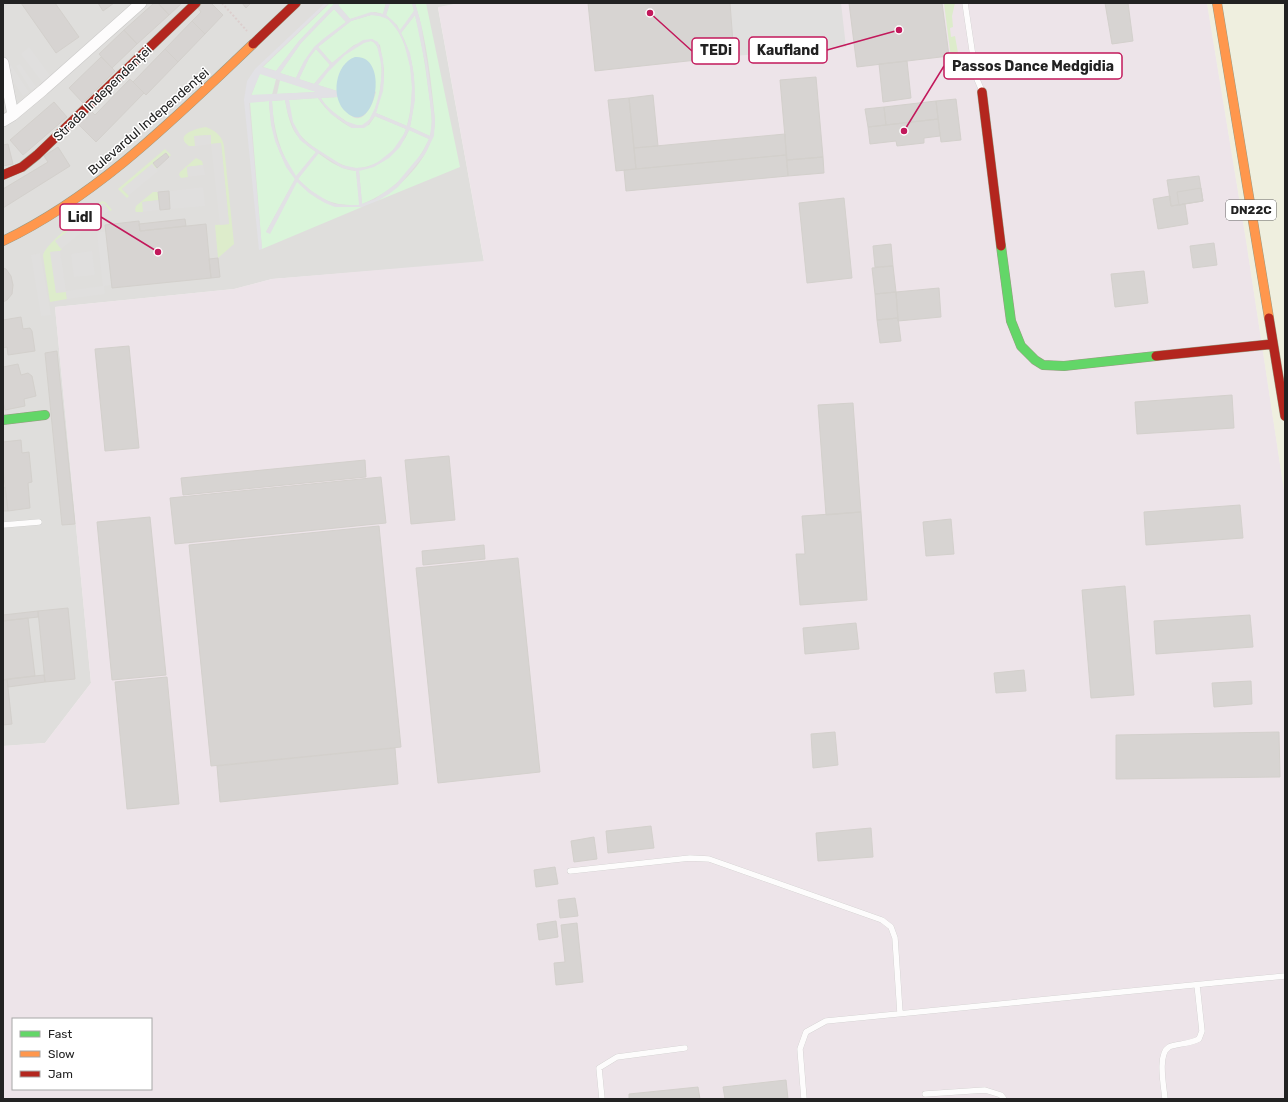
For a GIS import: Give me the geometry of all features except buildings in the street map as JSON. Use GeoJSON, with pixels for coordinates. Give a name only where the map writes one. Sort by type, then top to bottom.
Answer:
{"type":"FeatureCollection","features":[{"type":"Feature","properties":{"kind":"street"},"geometry":{"type":"LineString","coordinates":[[3,122],[13,115],[141,3]]}},
{"type":"Feature","properties":{"kind":"street","name":"Strada Independenței"},"geometry":{"type":"LineString","coordinates":[[3,175],[22,166],[37,155],[196,3]]}},
{"type":"Feature","properties":{"kind":"street","name":"Bulevardul Independenței"},"geometry":{"type":"LineString","coordinates":[[3,241],[45,220],[100,180],[179,114],[296,3]]}},
{"type":"Feature","properties":{"kind":"street","name":"DN22C"},"geometry":{"type":"LineString","coordinates":[[1217,3],[1285,416]]}},
{"type":"Feature","properties":{"kind":"street"},"geometry":{"type":"LineString","coordinates":[[3,63],[13,115]]}},
{"type":"Feature","properties":{"kind":"street"},"geometry":{"type":"LineString","coordinates":[[982,92],[1011,321],[1017,341],[1025,352],[1042,364],[1064,366],[1273,344]]}},
{"type":"Feature","properties":{"kind":"street"},"geometry":{"type":"LineString","coordinates":[[3,420],[45,415]]}},
{"type":"Feature","properties":{"kind":"lane"},"geometry":{"type":"LineString","coordinates":[[965,3],[976,77],[982,92]]}},
{"type":"Feature","properties":{"kind":"lane"},"geometry":{"type":"LineString","coordinates":[[3,525],[39,522]]}},
{"type":"Feature","properties":{"kind":"lane"},"geometry":{"type":"LineString","coordinates":[[570,871],[690,858],[709,859],[882,920],[891,927],[895,938],[900,1013]]}},
{"type":"Feature","properties":{"kind":"lane"},"geometry":{"type":"LineString","coordinates":[[804,1099],[800,1049],[806,1032],[826,1021],[1285,976]]}},
{"type":"Feature","properties":{"kind":"lane"},"geometry":{"type":"LineString","coordinates":[[1165,1099],[1162,1063],[1163,1054],[1168,1047],[1193,1042],[1199,1039],[1202,1031],[1198,984]]}},
{"type":"Feature","properties":{"kind":"lane"},"geometry":{"type":"LineString","coordinates":[[602,1099],[600,1068],[617,1057],[685,1048]]}},
{"type":"Feature","properties":{"kind":"lane"},"geometry":{"type":"LineString","coordinates":[[925,1094],[985,1090],[1001,1095],[1004,1099]]}},
{"type":"Feature","properties":{"kind":"path"},"geometry":{"type":"LineString","coordinates":[[222,3],[256,41]]}},
{"type":"Feature","properties":{"kind":"shaded area"},"geometry":{"type":"Polygon","coordinates":[[[3,3],[460,3],[438,8],[484,262],[272,279],[234,289],[55,307],[91,683],[45,743],[3,746],[3,3]]]}},
{"type":"Feature","properties":{"kind":"shaded area"},"geometry":{"type":"Polygon","coordinates":[[[325,3],[329,3],[262,67],[276,71],[299,41],[335,3],[340,3],[338,5],[350,19],[371,12],[383,14],[386,3],[390,3],[386,15],[400,30],[414,11],[412,3],[415,3],[421,24],[427,62],[435,120],[434,136],[425,154],[398,187],[377,201],[362,207],[335,207],[325,203],[309,193],[297,182],[270,234],[266,232],[295,179],[286,167],[275,141],[271,125],[269,101],[249,103],[262,249],[259,250],[244,100],[247,81],[255,69],[325,3]],[[334,9],[301,43],[280,73],[296,78],[304,61],[314,47],[346,22],[334,9]],[[371,15],[351,21],[318,47],[332,63],[363,40],[372,39],[378,42],[383,59],[384,80],[383,91],[376,113],[407,126],[410,114],[412,88],[410,67],[404,43],[398,31],[388,19],[371,15]],[[415,15],[401,33],[410,53],[414,76],[415,100],[410,127],[430,136],[432,121],[430,103],[425,63],[415,15]],[[371,41],[364,43],[345,55],[328,72],[318,85],[337,91],[338,97],[321,98],[323,102],[345,121],[362,125],[369,120],[375,108],[380,91],[382,69],[377,46],[374,42],[371,41]],[[316,49],[309,58],[299,79],[314,84],[330,65],[316,49]],[[260,74],[251,95],[316,92],[260,74]],[[318,98],[289,100],[293,122],[302,138],[309,144],[342,165],[356,168],[367,167],[378,162],[393,150],[406,129],[375,116],[364,128],[352,128],[331,114],[318,98]],[[285,100],[272,101],[277,140],[283,154],[296,176],[316,152],[300,140],[294,130],[285,100]],[[409,130],[400,147],[389,158],[374,167],[359,171],[362,204],[375,199],[396,184],[422,153],[429,139],[409,130]],[[319,153],[298,179],[310,190],[335,204],[359,205],[356,171],[342,168],[319,153]]]}},
{"type":"Feature","properties":{"kind":"shaded area"},"geometry":{"type":"Polygon","coordinates":[[[460,3],[1207,3],[1246,240],[1285,497],[1285,1099],[3,1099],[3,746],[45,743],[91,683],[55,307],[234,289],[272,279],[484,261],[438,7],[460,3]]]}},
{"type":"Feature","properties":{"kind":"shaded area"},"geometry":{"type":"Polygon","coordinates":[[[730,3],[841,3],[846,47],[734,56],[730,3]]]}},
{"type":"Feature","properties":{"kind":"shaded area"},"geometry":{"type":"Polygon","coordinates":[[[29,47],[51,77],[43,83],[21,54],[29,47]]]}},
{"type":"Feature","properties":{"kind":"shaded area"},"geometry":{"type":"Polygon","coordinates":[[[20,64],[36,87],[31,90],[16,66],[20,64]]]}},
{"type":"Feature","properties":{"kind":"shaded area"},"geometry":{"type":"Polygon","coordinates":[[[11,65],[29,92],[23,96],[5,69],[11,65]]]}},
{"type":"Feature","properties":{"kind":"shaded area"},"geometry":{"type":"Polygon","coordinates":[[[211,135],[211,144],[195,146],[194,136],[211,135]]]}},
{"type":"Feature","properties":{"kind":"shaded area"},"geometry":{"type":"Polygon","coordinates":[[[221,143],[229,224],[220,225],[211,144],[221,143]]]}},
{"type":"Feature","properties":{"kind":"shaded area"},"geometry":{"type":"Polygon","coordinates":[[[152,164],[158,171],[129,195],[122,189],[152,164]]]}},
{"type":"Feature","properties":{"kind":"shaded area"},"geometry":{"type":"Polygon","coordinates":[[[203,165],[205,175],[188,177],[187,167],[203,165]]]}},
{"type":"Feature","properties":{"kind":"shaded area"},"geometry":{"type":"Polygon","coordinates":[[[203,187],[205,206],[170,209],[169,191],[203,187]]]}},
{"type":"Feature","properties":{"kind":"shaded area"},"geometry":{"type":"Polygon","coordinates":[[[159,200],[160,210],[143,212],[142,202],[159,200]]]}},
{"type":"Feature","properties":{"kind":"shaded area"},"geometry":{"type":"Polygon","coordinates":[[[103,203],[109,210],[61,249],[55,241],[103,203]]]}},
{"type":"Feature","properties":{"kind":"shaded area"},"geometry":{"type":"Polygon","coordinates":[[[97,232],[105,232],[111,285],[104,286],[105,294],[67,299],[66,292],[56,293],[50,252],[60,251],[66,291],[103,286],[97,232]]]}},
{"type":"Feature","properties":{"kind":"shaded area"},"geometry":{"type":"Polygon","coordinates":[[[92,251],[95,275],[74,277],[71,254],[92,251]]]}},
{"type":"Feature","properties":{"kind":"shaded area"},"geometry":{"type":"Polygon","coordinates":[[[40,253],[51,315],[41,316],[31,255],[40,253]]]}},
{"type":"Feature","properties":{"kind":"green space"},"geometry":{"type":"Polygon","coordinates":[[[330,3],[335,3],[299,41],[276,71],[263,67],[330,3]]]}},
{"type":"Feature","properties":{"kind":"green space"},"geometry":{"type":"Polygon","coordinates":[[[340,3],[386,3],[383,14],[375,12],[350,19],[338,5],[340,3]]]}},
{"type":"Feature","properties":{"kind":"green space"},"geometry":{"type":"Polygon","coordinates":[[[390,3],[412,3],[414,11],[400,31],[397,25],[386,15],[390,3]]]}},
{"type":"Feature","properties":{"kind":"green space"},"geometry":{"type":"Polygon","coordinates":[[[415,3],[426,3],[460,167],[377,201],[397,186],[416,167],[424,156],[434,132],[435,120],[428,61],[423,31],[415,3]]]}},
{"type":"Feature","properties":{"kind":"green space"},"geometry":{"type":"Polygon","coordinates":[[[944,3],[955,3],[952,16],[953,27],[950,28],[951,37],[955,36],[958,53],[956,57],[951,58],[944,3]]]}},
{"type":"Feature","properties":{"kind":"green space"},"geometry":{"type":"Polygon","coordinates":[[[1207,3],[1285,3],[1285,497],[1246,240],[1207,3]]]}},
{"type":"Feature","properties":{"kind":"green space"},"geometry":{"type":"Polygon","coordinates":[[[334,9],[346,22],[316,46],[306,59],[296,78],[280,73],[301,43],[334,9]]]}},
{"type":"Feature","properties":{"kind":"green space"},"geometry":{"type":"Polygon","coordinates":[[[371,15],[381,16],[389,20],[395,26],[407,52],[412,81],[412,99],[407,126],[376,113],[384,80],[384,69],[380,45],[372,39],[354,45],[332,63],[318,47],[351,21],[371,15]]]}},
{"type":"Feature","properties":{"kind":"green space"},"geometry":{"type":"Polygon","coordinates":[[[415,15],[423,51],[431,105],[432,124],[430,136],[410,127],[414,103],[413,68],[401,33],[415,15]]]}},
{"type":"Feature","properties":{"kind":"green space"},"geometry":{"type":"Polygon","coordinates":[[[371,41],[377,46],[380,56],[382,69],[381,83],[375,110],[369,120],[363,125],[355,125],[347,122],[334,113],[321,98],[338,97],[343,108],[353,117],[358,118],[363,117],[370,108],[376,92],[344,65],[339,75],[337,91],[318,85],[334,64],[348,51],[355,46],[371,41]]]}},
{"type":"Feature","properties":{"kind":"green space"},"geometry":{"type":"Polygon","coordinates":[[[316,49],[330,65],[314,84],[299,79],[309,58],[316,49]]]}},
{"type":"Feature","properties":{"kind":"green space"},"geometry":{"type":"Polygon","coordinates":[[[260,73],[276,79],[272,95],[251,96],[260,73]]]}},
{"type":"Feature","properties":{"kind":"green space"},"geometry":{"type":"Polygon","coordinates":[[[280,80],[317,92],[277,94],[280,80]]]}},
{"type":"Feature","properties":{"kind":"green space"},"geometry":{"type":"Polygon","coordinates":[[[318,98],[333,115],[352,128],[369,125],[375,116],[406,129],[397,145],[384,158],[367,167],[358,168],[346,166],[316,149],[303,138],[294,126],[289,100],[318,98]]]}},
{"type":"Feature","properties":{"kind":"green space"},"geometry":{"type":"Polygon","coordinates":[[[285,100],[291,124],[297,136],[316,152],[296,177],[290,168],[278,140],[274,121],[272,101],[285,100]]]}},
{"type":"Feature","properties":{"kind":"green space"},"geometry":{"type":"Polygon","coordinates":[[[269,101],[271,122],[276,142],[284,161],[295,179],[266,232],[270,233],[297,181],[312,194],[326,203],[351,207],[362,207],[262,249],[250,102],[269,101]]]}},
{"type":"Feature","properties":{"kind":"green space"},"geometry":{"type":"Polygon","coordinates":[[[206,127],[218,134],[222,139],[224,146],[234,244],[218,258],[215,225],[229,224],[221,143],[211,144],[211,135],[195,136],[195,146],[189,146],[184,139],[185,135],[188,133],[206,127]]]}},
{"type":"Feature","properties":{"kind":"green space"},"geometry":{"type":"Polygon","coordinates":[[[409,130],[429,139],[417,160],[410,170],[393,186],[384,193],[362,204],[359,170],[375,166],[389,157],[401,144],[409,130]]]}},
{"type":"Feature","properties":{"kind":"green space"},"geometry":{"type":"Polygon","coordinates":[[[165,149],[171,155],[169,157],[165,153],[153,163],[157,168],[156,169],[152,164],[122,189],[129,196],[127,198],[118,189],[165,149]]]}},
{"type":"Feature","properties":{"kind":"green space"},"geometry":{"type":"Polygon","coordinates":[[[318,153],[336,165],[356,171],[360,205],[341,204],[326,200],[312,192],[298,179],[318,153]]]}},
{"type":"Feature","properties":{"kind":"green space"},"geometry":{"type":"Polygon","coordinates":[[[196,158],[202,161],[203,165],[187,167],[188,177],[181,178],[179,175],[180,172],[196,158]]]}},
{"type":"Feature","properties":{"kind":"green space"},"geometry":{"type":"Polygon","coordinates":[[[153,192],[158,192],[159,200],[143,202],[143,212],[136,212],[136,206],[153,192]]]}},
{"type":"Feature","properties":{"kind":"green space"},"geometry":{"type":"Polygon","coordinates":[[[102,201],[105,202],[112,210],[110,211],[104,204],[56,241],[62,249],[60,251],[51,252],[56,292],[66,292],[67,299],[50,302],[43,256],[45,250],[78,219],[102,201]]]}},
{"type":"Feature","properties":{"kind":"water"},"geometry":{"type":"Polygon","coordinates":[[[355,57],[366,60],[373,68],[376,80],[375,94],[371,106],[365,114],[356,117],[346,112],[341,106],[337,90],[339,74],[348,61],[355,57]]]}},
{"type":"Feature","properties":{"kind":"traffic: fast"},"geometry":{"type":"LineString","coordinates":[[1001,246],[1011,321],[1021,346],[1035,360],[1043,365],[1064,366],[1156,356]]}},
{"type":"Feature","properties":{"kind":"traffic: fast"},"geometry":{"type":"LineString","coordinates":[[3,420],[45,415]]}},
{"type":"Feature","properties":{"kind":"traffic: slow"},"geometry":{"type":"LineString","coordinates":[[1217,3],[1269,318]]}},
{"type":"Feature","properties":{"kind":"traffic: slow"},"geometry":{"type":"LineString","coordinates":[[3,241],[72,201],[104,178],[135,153],[253,44]]}},
{"type":"Feature","properties":{"kind":"traffic: jam"},"geometry":{"type":"LineString","coordinates":[[3,175],[22,167],[37,155],[196,3]]}},
{"type":"Feature","properties":{"kind":"traffic: jam"},"geometry":{"type":"LineString","coordinates":[[253,44],[296,3]]}},
{"type":"Feature","properties":{"kind":"traffic: jam"},"geometry":{"type":"LineString","coordinates":[[982,92],[1001,246]]}},
{"type":"Feature","properties":{"kind":"traffic: jam"},"geometry":{"type":"LineString","coordinates":[[1269,318],[1285,416]]}},
{"type":"Feature","properties":{"kind":"traffic: jam"},"geometry":{"type":"LineString","coordinates":[[1156,356],[1273,344]]}},
{"type":"Feature","properties":{"kind":"place","name":"TEDi"},"geometry":{"type":"Point","coordinates":[650,13]}},
{"type":"Feature","properties":{"kind":"place","name":"Kaufland"},"geometry":{"type":"Point","coordinates":[899,30]}},
{"type":"Feature","properties":{"kind":"place","name":"Passos Dance Medgidia"},"geometry":{"type":"Point","coordinates":[904,131]}},
{"type":"Feature","properties":{"kind":"place","name":"Lidl"},"geometry":{"type":"Point","coordinates":[158,252]}}]}
